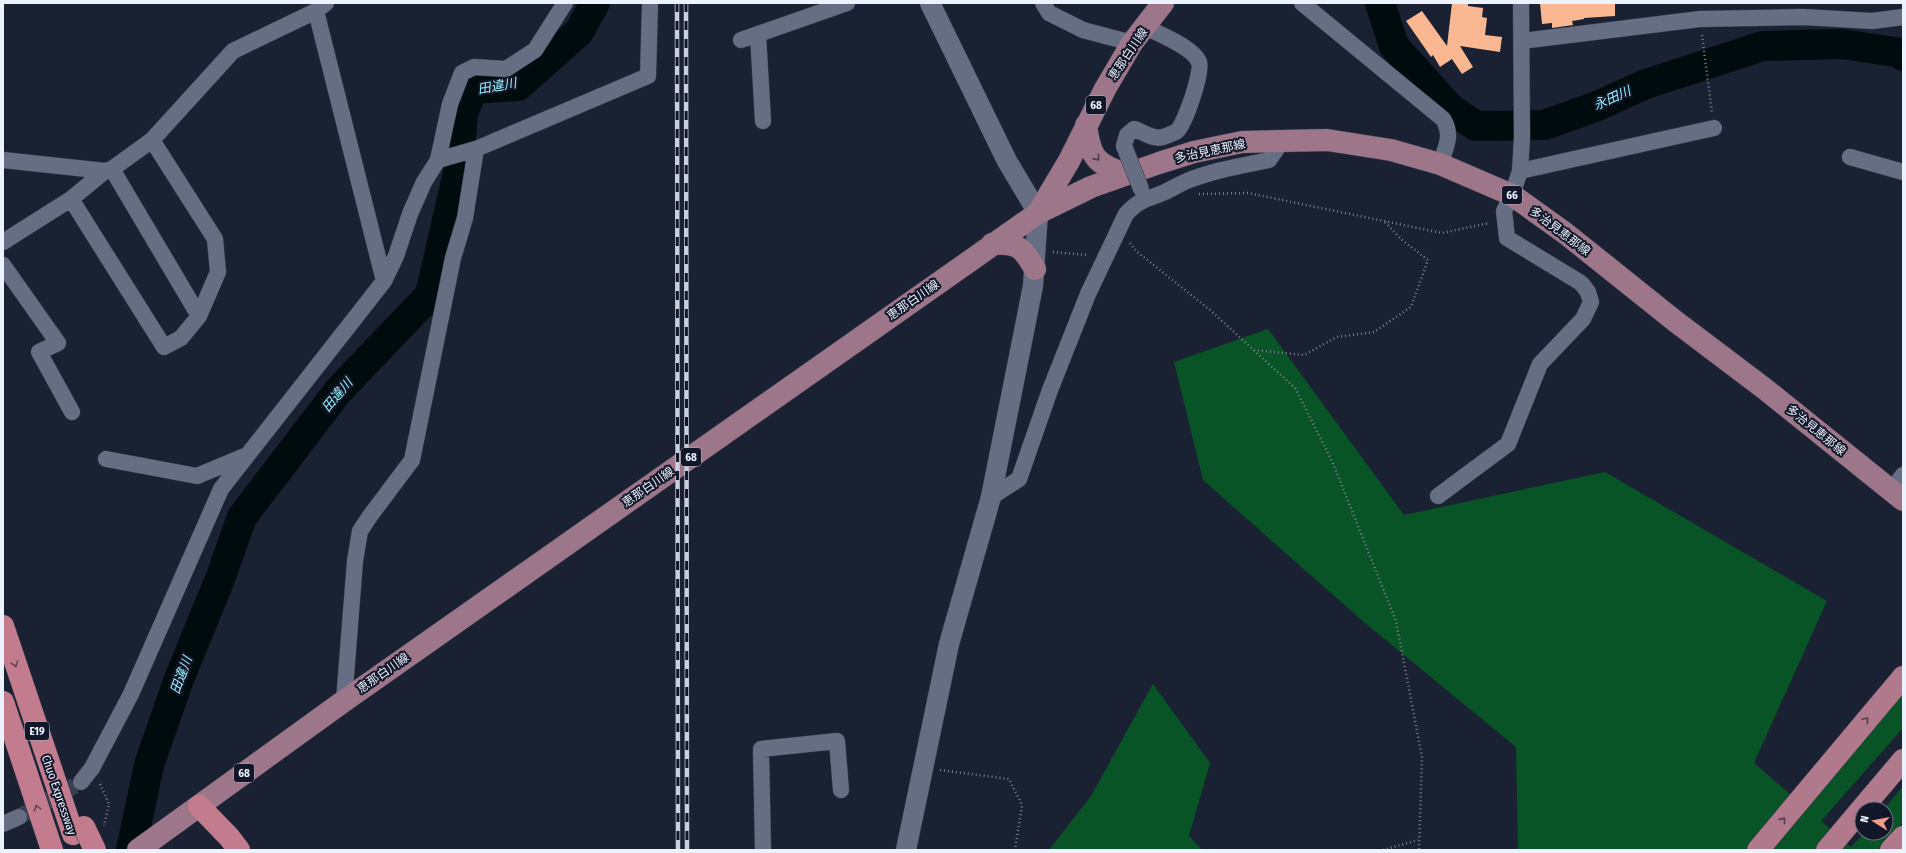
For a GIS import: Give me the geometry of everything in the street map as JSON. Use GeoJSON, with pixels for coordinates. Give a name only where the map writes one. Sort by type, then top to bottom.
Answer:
{"type":"FeatureCollection","features":[{"type":"Feature","properties":{"kind":"highway","name":"Chuo Expressway"},"geometry":{"type":"LineString","coordinates":[[3,626],[45,754],[79,837],[95,850]]}},
{"type":"Feature","properties":{"kind":"highway"},"geometry":{"type":"LineString","coordinates":[[1758,850],[1903,677]]}},
{"type":"Feature","properties":{"kind":"highway","name":"Chuo Expressway"},"geometry":{"type":"LineString","coordinates":[[3,702],[51,847]]}},
{"type":"Feature","properties":{"kind":"highway"},"geometry":{"type":"LineString","coordinates":[[1827,850],[1903,760]]}},
{"type":"Feature","properties":{"kind":"highway"},"geometry":{"type":"LineString","coordinates":[[1880,801],[1903,774]]}},
{"type":"Feature","properties":{"kind":"highway"},"geometry":{"type":"LineString","coordinates":[[199,806],[221,850]]}},
{"type":"Feature","properties":{"kind":"highway"},"geometry":{"type":"LineString","coordinates":[[199,806],[229,837],[239,850]]}},
{"type":"Feature","properties":{"kind":"highway"},"geometry":{"type":"LineString","coordinates":[[1839,850],[1854,832]]}},
{"type":"Feature","properties":{"kind":"highway"},"geometry":{"type":"LineString","coordinates":[[1890,850],[1903,837]]}},
{"type":"Feature","properties":{"kind":"main road","name":"恵那白川線"},"geometry":{"type":"LineString","coordinates":[[141,848],[344,701],[1038,213],[1069,161],[1086,125],[1139,35],[1163,3]]}},
{"type":"Feature","properties":{"kind":"main road"},"geometry":{"type":"LineString","coordinates":[[1086,125],[1088,142],[1099,161],[1138,187]]}},
{"type":"Feature","properties":{"kind":"main road","name":"多治見恵那線"},"geometry":{"type":"LineString","coordinates":[[1038,213],[1091,187],[1138,187],[1166,160],[1242,142],[1328,140],[1391,150],[1440,164],[1512,195],[1565,233],[1675,321],[1899,489]]}},
{"type":"Feature","properties":{"kind":"main road"},"geometry":{"type":"LineString","coordinates":[[992,244],[1004,243],[1015,246],[1025,252],[1034,269]]}},
{"type":"Feature","properties":{"kind":"street"},"geometry":{"type":"LineString","coordinates":[[82,782],[92,768],[130,694],[221,489],[384,281],[396,256],[410,214],[424,182],[438,160],[450,104],[462,73],[474,66],[506,69],[535,50],[565,3]]}},
{"type":"Feature","properties":{"kind":"street"},"geometry":{"type":"LineString","coordinates":[[438,160],[476,149],[648,76],[650,3]]}},
{"type":"Feature","properties":{"kind":"street"},"geometry":{"type":"LineString","coordinates":[[741,40],[847,3]]}},
{"type":"Feature","properties":{"kind":"street"},"geometry":{"type":"LineString","coordinates":[[906,850],[949,644],[991,497],[1033,286],[1038,213],[1007,161],[930,3]]}},
{"type":"Feature","properties":{"kind":"street"},"geometry":{"type":"LineString","coordinates":[[991,497],[1019,480],[1050,390],[1085,301],[1126,214],[1134,205],[1138,187],[1124,146],[1127,135],[1134,129],[1143,132],[1152,138],[1163,137],[1177,131],[1192,101],[1199,74],[1200,62],[1194,54],[1186,48],[1139,35],[1083,30],[1050,13],[1043,3]]}},
{"type":"Feature","properties":{"kind":"street"},"geometry":{"type":"LineString","coordinates":[[1302,3],[1443,119],[1448,127],[1448,139],[1440,164]]}},
{"type":"Feature","properties":{"kind":"street"},"geometry":{"type":"LineString","coordinates":[[1438,496],[1508,444],[1540,364],[1583,319],[1591,302],[1588,292],[1580,283],[1507,238],[1504,211],[1512,195],[1520,171],[1522,137],[1521,3]]}},
{"type":"Feature","properties":{"kind":"street"},"geometry":{"type":"LineString","coordinates":[[3,242],[71,199],[108,170],[152,140],[233,51],[321,7],[384,281]]}},
{"type":"Feature","properties":{"kind":"street"},"geometry":{"type":"LineString","coordinates":[[1522,41],[1700,19],[1804,17],[1872,21],[1903,17]]}},
{"type":"Feature","properties":{"kind":"street"},"geometry":{"type":"LineString","coordinates":[[758,34],[763,121]]}},
{"type":"Feature","properties":{"kind":"street"},"geometry":{"type":"LineString","coordinates":[[1520,171],[1714,128]]}},
{"type":"Feature","properties":{"kind":"street"},"geometry":{"type":"LineString","coordinates":[[71,199],[164,347],[181,338],[199,316],[218,272],[215,239],[152,140]]}},
{"type":"Feature","properties":{"kind":"street"},"geometry":{"type":"LineString","coordinates":[[1138,187],[1167,191],[1186,181],[1212,172],[1268,160],[1283,140]]}},
{"type":"Feature","properties":{"kind":"street"},"geometry":{"type":"LineString","coordinates":[[344,701],[355,561],[360,531],[412,460],[453,258],[465,218],[476,149]]}},
{"type":"Feature","properties":{"kind":"street"},"geometry":{"type":"LineString","coordinates":[[1850,157],[1903,172]]}},
{"type":"Feature","properties":{"kind":"street"},"geometry":{"type":"LineString","coordinates":[[3,160],[108,170]]}},
{"type":"Feature","properties":{"kind":"street"},"geometry":{"type":"LineString","coordinates":[[108,170],[199,316]]}},
{"type":"Feature","properties":{"kind":"street"},"geometry":{"type":"LineString","coordinates":[[3,265],[58,343],[39,352],[72,412]]}},
{"type":"Feature","properties":{"kind":"street"},"geometry":{"type":"LineString","coordinates":[[106,459],[197,476],[247,456]]}},
{"type":"Feature","properties":{"kind":"street"},"geometry":{"type":"LineString","coordinates":[[763,850],[761,749],[837,741],[841,790]]}},
{"type":"Feature","properties":{"kind":"street"},"geometry":{"type":"LineString","coordinates":[[3,824],[19,817]]}},
{"type":"Feature","properties":{"kind":"path"},"geometry":{"type":"LineString","coordinates":[[1702,44],[1714,128]]}},
{"type":"Feature","properties":{"kind":"path"},"geometry":{"type":"LineString","coordinates":[[1167,191],[1178,195],[1248,193],[1442,233],[1505,219]]}},
{"type":"Feature","properties":{"kind":"path"},"geometry":{"type":"LineString","coordinates":[[1254,350],[1304,355],[1337,337],[1374,332],[1412,307],[1428,260],[1402,240],[1385,222]]}},
{"type":"Feature","properties":{"kind":"path"},"geometry":{"type":"LineString","coordinates":[[1119,229],[1136,251],[1210,310],[1295,388],[1332,461],[1396,621],[1422,757],[1418,840],[1419,850]]}},
{"type":"Feature","properties":{"kind":"path"},"geometry":{"type":"LineString","coordinates":[[1050,252],[1087,255]]}},
{"type":"Feature","properties":{"kind":"path"},"geometry":{"type":"LineString","coordinates":[[923,767],[1009,780],[1022,805],[1015,850]]}},
{"type":"Feature","properties":{"kind":"path"},"geometry":{"type":"LineString","coordinates":[[1383,850],[1418,840]]}},
{"type":"Feature","properties":{"kind":"green space"},"geometry":{"type":"Polygon","coordinates":[[[1268,329],[1404,515],[1605,472],[1827,601],[1754,763],[1805,807],[1903,692],[1903,728],[1821,821],[1851,847],[1857,841],[1886,841],[1877,850],[1518,850],[1516,747],[1365,623],[1203,480],[1174,362],[1268,329]]]}},
{"type":"Feature","properties":{"kind":"green space"},"geometry":{"type":"Polygon","coordinates":[[[1153,684],[1210,763],[1189,836],[1202,850],[1049,850],[1091,796],[1153,684]]]}},
{"type":"Feature","properties":{"kind":"green space"},"geometry":{"type":"Polygon","coordinates":[[[1903,786],[1903,823],[1894,832],[1894,801],[1891,801],[1903,786]]]}},
{"type":"Feature","properties":{"kind":"building"},"geometry":{"type":"Polygon","coordinates":[[[1452,3],[1468,3],[1468,6],[1483,8],[1482,17],[1487,18],[1485,35],[1502,37],[1500,52],[1460,46],[1473,67],[1462,74],[1452,59],[1440,67],[1433,55],[1431,57],[1406,21],[1422,11],[1447,46],[1452,3]]]}},
{"type":"Feature","properties":{"kind":"building"},"geometry":{"type":"Polygon","coordinates":[[[1540,3],[1615,3],[1615,16],[1584,18],[1572,21],[1573,25],[1552,28],[1552,23],[1542,24],[1540,3]]]}},
{"type":"Feature","properties":{"kind":"waterway","name":"田違川"},"geometry":{"type":"LineString","coordinates":[[131,850],[149,765],[179,679],[220,579],[242,517],[339,390],[430,295],[458,172],[463,113],[473,89],[518,86],[579,32],[595,3]]}},
{"type":"Feature","properties":{"kind":"waterway","name":"永田川"},"geometry":{"type":"LineString","coordinates":[[1380,3],[1394,46],[1451,109],[1476,126],[1544,125],[1595,107],[1646,84],[1763,46],[1842,44],[1901,53],[1903,56]]}},
{"type":"Feature","properties":{"kind":"tunnel"},"geometry":{"type":"LineString","coordinates":[[19,817],[81,782]]}},
{"type":"Feature","properties":{"kind":"railway"},"geometry":{"type":"LineString","coordinates":[[677,3],[678,850]]}},
{"type":"Feature","properties":{"kind":"railway"},"geometry":{"type":"LineString","coordinates":[[686,3],[687,850]]}}]}
